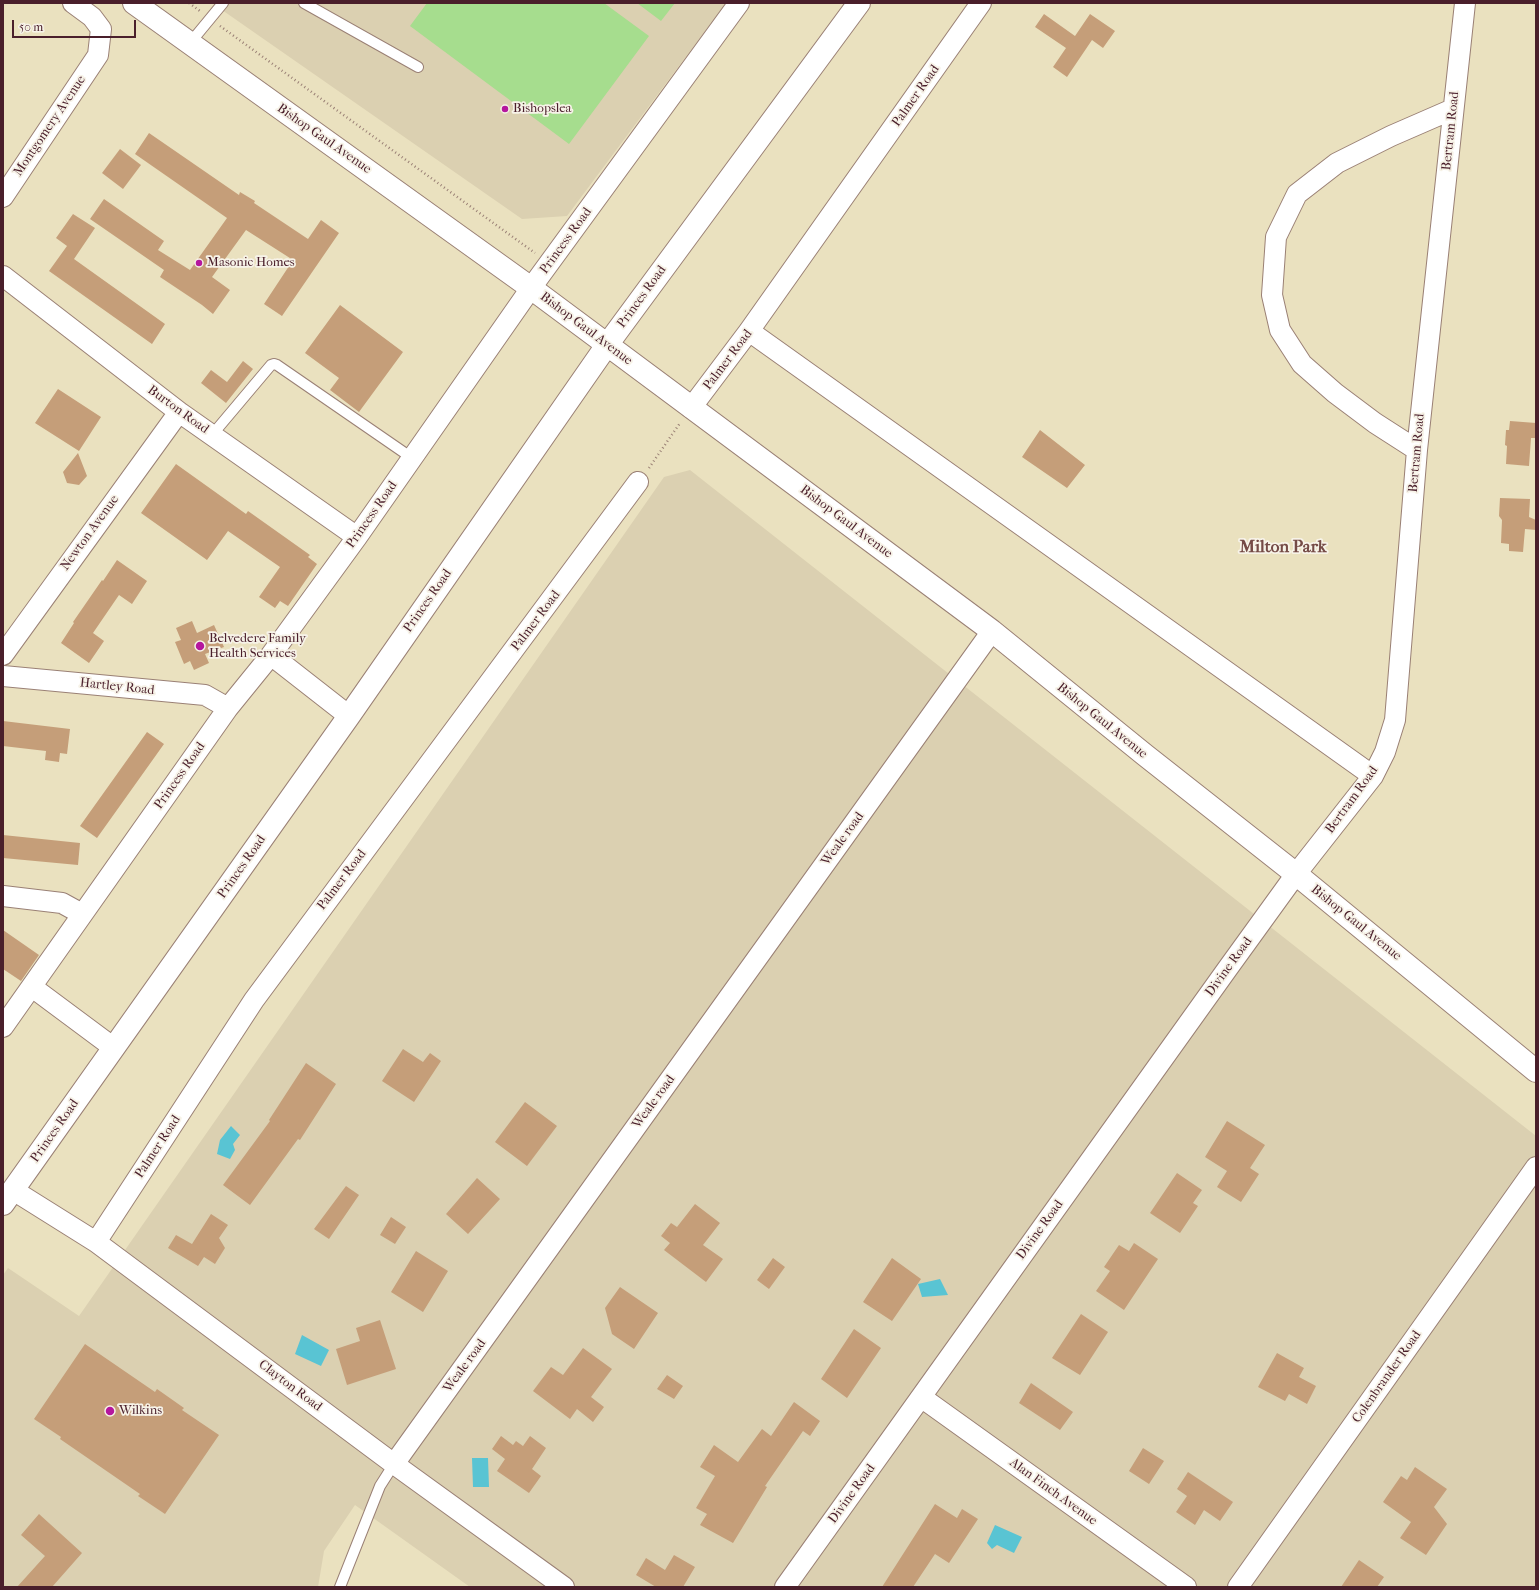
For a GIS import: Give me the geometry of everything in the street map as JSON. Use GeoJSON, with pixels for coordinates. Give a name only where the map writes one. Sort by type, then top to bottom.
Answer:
{"type":"FeatureCollection","features":[{"type":"Feature","properties":{"kind":"main road","name":"Bishop Gaul Avenue"},"geometry":{"type":"LineString","coordinates":[[134,3],[531,288],[992,631],[1145,755],[1296,874],[1536,1071]]}},
{"type":"Feature","properties":{"kind":"main road","name":"Princes Road"},"geometry":{"type":"LineString","coordinates":[[8,1197],[349,716],[607,345],[859,3]]}},
{"type":"Feature","properties":{"kind":"street","name":"Montgomery Avenue"},"geometry":{"type":"LineString","coordinates":[[3,197],[98,54],[101,30],[92,16],[73,3]]}},
{"type":"Feature","properties":{"kind":"street","name":"Princess Road"},"geometry":{"type":"LineString","coordinates":[[3,1027],[228,708],[271,655],[357,536],[531,288],[740,3]]}},
{"type":"Feature","properties":{"kind":"street","name":"Palmer Road"},"geometry":{"type":"LineString","coordinates":[[691,408],[749,331],[981,3]]}},
{"type":"Feature","properties":{"kind":"street","name":"Bertram Road"},"geometry":{"type":"LineString","coordinates":[[1296,874],[1373,776],[1385,752],[1395,720],[1416,450],[1465,3]]}},
{"type":"Feature","properties":{"kind":"street"},"geometry":{"type":"LineString","coordinates":[[1416,450],[1374,423],[1335,393],[1302,364],[1280,330],[1272,295],[1276,237],[1297,194],[1337,163],[1391,136],[1453,109]]}},
{"type":"Feature","properties":{"kind":"street","name":"Burton Road"},"geometry":{"type":"LineString","coordinates":[[3,276],[179,412],[357,536]]}},
{"type":"Feature","properties":{"kind":"street"},"geometry":{"type":"LineString","coordinates":[[749,331],[1373,776]]}},
{"type":"Feature","properties":{"kind":"street","name":"Newton Avenue"},"geometry":{"type":"LineString","coordinates":[[3,655],[179,412]]}},
{"type":"Feature","properties":{"kind":"street","name":"Palmer Road"},"geometry":{"type":"LineString","coordinates":[[96,1242],[254,1000],[638,482]]}},
{"type":"Feature","properties":{"kind":"street","name":"Weale road"},"geometry":{"type":"LineString","coordinates":[[394,1464],[992,631]]}},
{"type":"Feature","properties":{"kind":"street"},"geometry":{"type":"LineString","coordinates":[[271,655],[349,716]]}},
{"type":"Feature","properties":{"kind":"street","name":"Hartley Road"},"geometry":{"type":"LineString","coordinates":[[3,676],[205,695],[228,708]]}},
{"type":"Feature","properties":{"kind":"street","name":"Divine Road"},"geometry":{"type":"LineString","coordinates":[[785,1587],[1296,874]]}},
{"type":"Feature","properties":{"kind":"street"},"geometry":{"type":"LineString","coordinates":[[3,896],[62,903],[82,914]]}},
{"type":"Feature","properties":{"kind":"street"},"geometry":{"type":"LineString","coordinates":[[32,987],[114,1048]]}},
{"type":"Feature","properties":{"kind":"street","name":"Colenbrander Road"},"geometry":{"type":"LineString","coordinates":[[1238,1587],[1536,1167]]}},
{"type":"Feature","properties":{"kind":"street","name":"Clayton Road"},"geometry":{"type":"LineString","coordinates":[[8,1197],[96,1242],[394,1464],[564,1587]]}},
{"type":"Feature","properties":{"kind":"street","name":"Alan Finch Avenue"},"geometry":{"type":"LineString","coordinates":[[921,1398],[1186,1587]]}},
{"type":"Feature","properties":{"kind":"lane"},"geometry":{"type":"LineString","coordinates":[[190,43],[223,3]]}},
{"type":"Feature","properties":{"kind":"lane"},"geometry":{"type":"LineString","coordinates":[[304,3],[418,67]]}},
{"type":"Feature","properties":{"kind":"lane"},"geometry":{"type":"LineString","coordinates":[[212,435],[271,365],[274,364],[412,458]]}},
{"type":"Feature","properties":{"kind":"lane","name":"Weale road"},"geometry":{"type":"LineString","coordinates":[[340,1587],[380,1486],[394,1464]]}},
{"type":"Feature","properties":{"kind":"path"},"geometry":{"type":"LineString","coordinates":[[189,3],[550,264]]}},
{"type":"Feature","properties":{"kind":"path"},"geometry":{"type":"LineString","coordinates":[[638,482],[691,408]]}},
{"type":"Feature","properties":{"kind":"shaded area","name":"Bishopslea"},"geometry":{"type":"Polygon","coordinates":[[[212,3],[726,3],[567,216],[522,219],[212,3]]]}},
{"type":"Feature","properties":{"kind":"shaded area"},"geometry":{"type":"Polygon","coordinates":[[[690,470],[1536,1136],[1536,1587],[470,1587],[355,1505],[324,1551],[318,1587],[3,1587],[3,1275],[8,1268],[79,1316],[664,477],[690,470]]]}},
{"type":"Feature","properties":{"kind":"green space"},"geometry":{"type":"Polygon","coordinates":[[[427,3],[604,3],[649,36],[569,144],[410,26],[427,3]]]}},
{"type":"Feature","properties":{"kind":"green space"},"geometry":{"type":"Polygon","coordinates":[[[637,3],[675,3],[661,21],[637,3]]]}},
{"type":"Feature","properties":{"kind":"water"},"geometry":{"type":"Polygon","coordinates":[[[231,1126],[240,1135],[233,1144],[235,1150],[230,1159],[217,1154],[220,1140],[231,1126]]]}},
{"type":"Feature","properties":{"kind":"water"},"geometry":{"type":"Polygon","coordinates":[[[940,1279],[948,1295],[922,1297],[918,1284],[940,1279]]]}},
{"type":"Feature","properties":{"kind":"water"},"geometry":{"type":"Polygon","coordinates":[[[302,1335],[329,1350],[321,1366],[295,1354],[302,1335]]]}},
{"type":"Feature","properties":{"kind":"water"},"geometry":{"type":"Polygon","coordinates":[[[472,1458],[488,1458],[489,1487],[473,1487],[472,1458]]]}},
{"type":"Feature","properties":{"kind":"water"},"geometry":{"type":"Polygon","coordinates":[[[995,1525],[1022,1537],[1014,1553],[997,1545],[992,1549],[987,1543],[995,1525]]]}},
{"type":"Feature","properties":{"kind":"building"},"geometry":{"type":"Polygon","coordinates":[[[1044,14],[1075,36],[1090,14],[1115,31],[1103,48],[1092,40],[1067,77],[1053,67],[1066,48],[1035,27],[1044,14]]]}},
{"type":"Feature","properties":{"kind":"building"},"geometry":{"type":"Polygon","coordinates":[[[149,133],[239,195],[240,192],[255,201],[254,203],[308,239],[321,220],[339,233],[282,316],[264,304],[293,260],[246,230],[212,277],[230,290],[213,314],[160,277],[164,270],[90,219],[104,199],[164,241],[158,250],[190,270],[227,218],[135,154],[149,133]]]}},
{"type":"Feature","properties":{"kind":"building"},"geometry":{"type":"Polygon","coordinates":[[[120,149],[141,165],[123,189],[102,173],[120,149]]]}},
{"type":"Feature","properties":{"kind":"building"},"geometry":{"type":"Polygon","coordinates":[[[73,214],[95,228],[74,259],[165,324],[152,344],[49,271],[67,246],[56,238],[73,214]]]}},
{"type":"Feature","properties":{"kind":"building"},"geometry":{"type":"Polygon","coordinates":[[[340,305],[403,352],[359,412],[330,390],[339,378],[305,353],[340,305]]]}},
{"type":"Feature","properties":{"kind":"building"},"geometry":{"type":"Polygon","coordinates":[[[243,361],[253,369],[226,403],[201,383],[211,370],[227,382],[243,361]]]}},
{"type":"Feature","properties":{"kind":"building"},"geometry":{"type":"Polygon","coordinates":[[[58,389],[101,417],[79,451],[35,423],[58,389]]]}},
{"type":"Feature","properties":{"kind":"building"},"geometry":{"type":"Polygon","coordinates":[[[1510,421],[1536,423],[1536,438],[1531,438],[1529,466],[1506,464],[1506,430],[1509,430],[1510,421]]]}},
{"type":"Feature","properties":{"kind":"building"},"geometry":{"type":"Polygon","coordinates":[[[1040,430],[1085,465],[1067,488],[1022,457],[1040,430]]]}},
{"type":"Feature","properties":{"kind":"building"},"geometry":{"type":"Polygon","coordinates":[[[78,453],[87,476],[79,485],[67,483],[63,472],[78,453]]]}},
{"type":"Feature","properties":{"kind":"building"},"geometry":{"type":"Polygon","coordinates":[[[176,464],[246,514],[248,511],[310,555],[308,557],[317,564],[288,606],[280,601],[275,608],[259,597],[280,567],[228,531],[207,560],[141,513],[176,464]]]}},
{"type":"Feature","properties":{"kind":"building"},"geometry":{"type":"Polygon","coordinates":[[[1500,498],[1530,499],[1529,517],[1536,520],[1536,530],[1525,529],[1523,552],[1509,551],[1509,544],[1501,543],[1502,520],[1499,516],[1500,498]]]}},
{"type":"Feature","properties":{"kind":"building"},"geometry":{"type":"Polygon","coordinates":[[[117,560],[147,581],[132,604],[119,595],[93,633],[104,641],[89,663],[61,643],[74,623],[73,622],[117,560]]]}},
{"type":"Feature","properties":{"kind":"building"},"geometry":{"type":"Polygon","coordinates":[[[192,621],[197,633],[214,625],[224,647],[205,654],[209,663],[194,670],[190,661],[184,664],[175,642],[181,640],[176,628],[192,621]]]}},
{"type":"Feature","properties":{"kind":"building"},"geometry":{"type":"Polygon","coordinates":[[[3,721],[70,729],[67,754],[60,753],[59,762],[45,760],[46,751],[3,746],[3,721]]]}},
{"type":"Feature","properties":{"kind":"building"},"geometry":{"type":"Polygon","coordinates":[[[147,732],[164,744],[97,838],[80,826],[147,732]]]}},
{"type":"Feature","properties":{"kind":"building"},"geometry":{"type":"Polygon","coordinates":[[[3,835],[80,843],[78,865],[3,858],[3,835]]]}},
{"type":"Feature","properties":{"kind":"building"},"geometry":{"type":"Polygon","coordinates":[[[3,930],[39,955],[21,981],[3,969],[3,930]]]}},
{"type":"Feature","properties":{"kind":"building"},"geometry":{"type":"Polygon","coordinates":[[[403,1049],[423,1062],[430,1053],[441,1061],[414,1102],[382,1081],[403,1049]]]}},
{"type":"Feature","properties":{"kind":"building"},"geometry":{"type":"Polygon","coordinates":[[[306,1063],[336,1084],[300,1140],[298,1139],[250,1205],[223,1185],[270,1121],[269,1120],[306,1063]]]}},
{"type":"Feature","properties":{"kind":"building"},"geometry":{"type":"Polygon","coordinates":[[[525,1102],[557,1126],[527,1166],[495,1142],[525,1102]]]}},
{"type":"Feature","properties":{"kind":"building"},"geometry":{"type":"Polygon","coordinates":[[[1227,1121],[1265,1145],[1250,1168],[1259,1174],[1241,1202],[1217,1187],[1227,1171],[1205,1157],[1227,1121]]]}},
{"type":"Feature","properties":{"kind":"building"},"geometry":{"type":"Polygon","coordinates":[[[1177,1173],[1202,1190],[1193,1203],[1198,1206],[1180,1233],[1150,1213],[1177,1173]]]}},
{"type":"Feature","properties":{"kind":"building"},"geometry":{"type":"Polygon","coordinates":[[[477,1178],[500,1199],[468,1234],[446,1214],[477,1178]]]}},
{"type":"Feature","properties":{"kind":"building"},"geometry":{"type":"Polygon","coordinates":[[[346,1186],[359,1195],[329,1239],[314,1229],[346,1186]]]}},
{"type":"Feature","properties":{"kind":"building"},"geometry":{"type":"Polygon","coordinates":[[[695,1204],[720,1223],[703,1245],[723,1259],[706,1282],[664,1250],[670,1243],[661,1236],[671,1223],[677,1227],[695,1204]]]}},
{"type":"Feature","properties":{"kind":"building"},"geometry":{"type":"Polygon","coordinates":[[[211,1214],[228,1225],[219,1238],[225,1248],[215,1264],[204,1257],[198,1266],[168,1248],[176,1235],[192,1244],[211,1214]]]}},
{"type":"Feature","properties":{"kind":"building"},"geometry":{"type":"Polygon","coordinates":[[[391,1217],[406,1227],[395,1244],[380,1235],[391,1217]]]}},
{"type":"Feature","properties":{"kind":"building"},"geometry":{"type":"Polygon","coordinates":[[[1134,1243],[1158,1259],[1124,1310],[1096,1291],[1110,1271],[1104,1267],[1119,1245],[1129,1251],[1134,1243]]]}},
{"type":"Feature","properties":{"kind":"building"},"geometry":{"type":"Polygon","coordinates":[[[416,1251],[448,1271],[423,1312],[391,1292],[416,1251]]]}},
{"type":"Feature","properties":{"kind":"building"},"geometry":{"type":"Polygon","coordinates":[[[773,1258],[785,1267],[769,1289],[757,1280],[773,1258]]]}},
{"type":"Feature","properties":{"kind":"building"},"geometry":{"type":"Polygon","coordinates":[[[892,1258],[921,1279],[892,1321],[863,1302],[892,1258]]]}},
{"type":"Feature","properties":{"kind":"building"},"geometry":{"type":"Polygon","coordinates":[[[620,1287],[658,1313],[634,1349],[612,1334],[605,1308],[620,1287]]]}},
{"type":"Feature","properties":{"kind":"building"},"geometry":{"type":"Polygon","coordinates":[[[1081,1314],[1108,1332],[1080,1375],[1052,1358],[1081,1314]]]}},
{"type":"Feature","properties":{"kind":"building"},"geometry":{"type":"Polygon","coordinates":[[[380,1320],[396,1369],[347,1385],[336,1349],[360,1341],[356,1328],[380,1320]]]}},
{"type":"Feature","properties":{"kind":"building"},"geometry":{"type":"Polygon","coordinates":[[[854,1329],[881,1348],[847,1398],[821,1379],[854,1329]]]}},
{"type":"Feature","properties":{"kind":"building"},"geometry":{"type":"Polygon","coordinates":[[[85,1344],[155,1392],[157,1389],[184,1408],[182,1410],[219,1435],[165,1514],[138,1496],[140,1494],[60,1439],[61,1437],[34,1419],[85,1344]]]}},
{"type":"Feature","properties":{"kind":"building"},"geometry":{"type":"Polygon","coordinates":[[[583,1348],[612,1369],[591,1397],[604,1407],[593,1422],[577,1409],[570,1419],[533,1391],[551,1367],[563,1375],[583,1348]]]}},
{"type":"Feature","properties":{"kind":"building"},"geometry":{"type":"Polygon","coordinates":[[[1277,1353],[1304,1368],[1299,1377],[1316,1386],[1307,1404],[1289,1394],[1285,1401],[1258,1387],[1277,1353]]]}},
{"type":"Feature","properties":{"kind":"building"},"geometry":{"type":"Polygon","coordinates":[[[667,1375],[683,1386],[674,1399],[657,1389],[667,1375]]]}},
{"type":"Feature","properties":{"kind":"building"},"geometry":{"type":"Polygon","coordinates":[[[1031,1383],[1073,1412],[1060,1430],[1019,1403],[1031,1383]]]}},
{"type":"Feature","properties":{"kind":"building"},"geometry":{"type":"Polygon","coordinates":[[[794,1402],[820,1421],[810,1436],[803,1431],[765,1486],[767,1487],[733,1543],[700,1525],[707,1514],[696,1508],[715,1476],[700,1467],[714,1445],[738,1462],[762,1429],[771,1436],[794,1402]]]}},
{"type":"Feature","properties":{"kind":"building"},"geometry":{"type":"Polygon","coordinates":[[[501,1436],[513,1445],[516,1441],[523,1446],[530,1436],[546,1448],[532,1469],[541,1476],[529,1493],[497,1471],[505,1459],[492,1449],[501,1436]]]}},
{"type":"Feature","properties":{"kind":"building"},"geometry":{"type":"Polygon","coordinates":[[[1143,1448],[1164,1461],[1149,1484],[1129,1471],[1143,1448]]]}},
{"type":"Feature","properties":{"kind":"building"},"geometry":{"type":"Polygon","coordinates":[[[1415,1467],[1447,1489],[1434,1507],[1447,1524],[1426,1555],[1400,1538],[1411,1522],[1383,1502],[1401,1476],[1407,1480],[1415,1467]]]}},
{"type":"Feature","properties":{"kind":"building"},"geometry":{"type":"Polygon","coordinates":[[[1188,1472],[1233,1502],[1220,1521],[1204,1510],[1195,1525],[1176,1512],[1187,1496],[1177,1489],[1188,1472]]]}},
{"type":"Feature","properties":{"kind":"building"},"geometry":{"type":"Polygon","coordinates":[[[935,1504],[957,1518],[962,1509],[978,1519],[949,1563],[935,1554],[913,1587],[882,1587],[935,1504]]]}},
{"type":"Feature","properties":{"kind":"building"},"geometry":{"type":"Polygon","coordinates":[[[39,1514],[82,1553],[52,1587],[17,1587],[45,1556],[21,1535],[39,1514]]]}},
{"type":"Feature","properties":{"kind":"building"},"geometry":{"type":"Polygon","coordinates":[[[674,1555],[695,1567],[683,1587],[656,1587],[636,1575],[646,1558],[665,1570],[674,1555]]]}},
{"type":"Feature","properties":{"kind":"building"},"geometry":{"type":"Polygon","coordinates":[[[1359,1560],[1384,1577],[1377,1587],[1341,1587],[1359,1560]]]}},
{"type":"Feature","properties":{"kind":"place","name":"Bishopslea"},"geometry":{"type":"Point","coordinates":[505,109]}},
{"type":"Feature","properties":{"kind":"place","name":"Masonic Homes"},"geometry":{"type":"Point","coordinates":[199,263]}},
{"type":"Feature","properties":{"kind":"place","name":"Belvedere Family Health Services"},"geometry":{"type":"Point","coordinates":[200,646]}},
{"type":"Feature","properties":{"kind":"place","name":"Wilkins"},"geometry":{"type":"Point","coordinates":[110,1411]}},
{"type":"Feature","properties":{"kind":"district","name":"Milton Park"},"geometry":{"type":"Point","coordinates":[1283,548]}}]}
